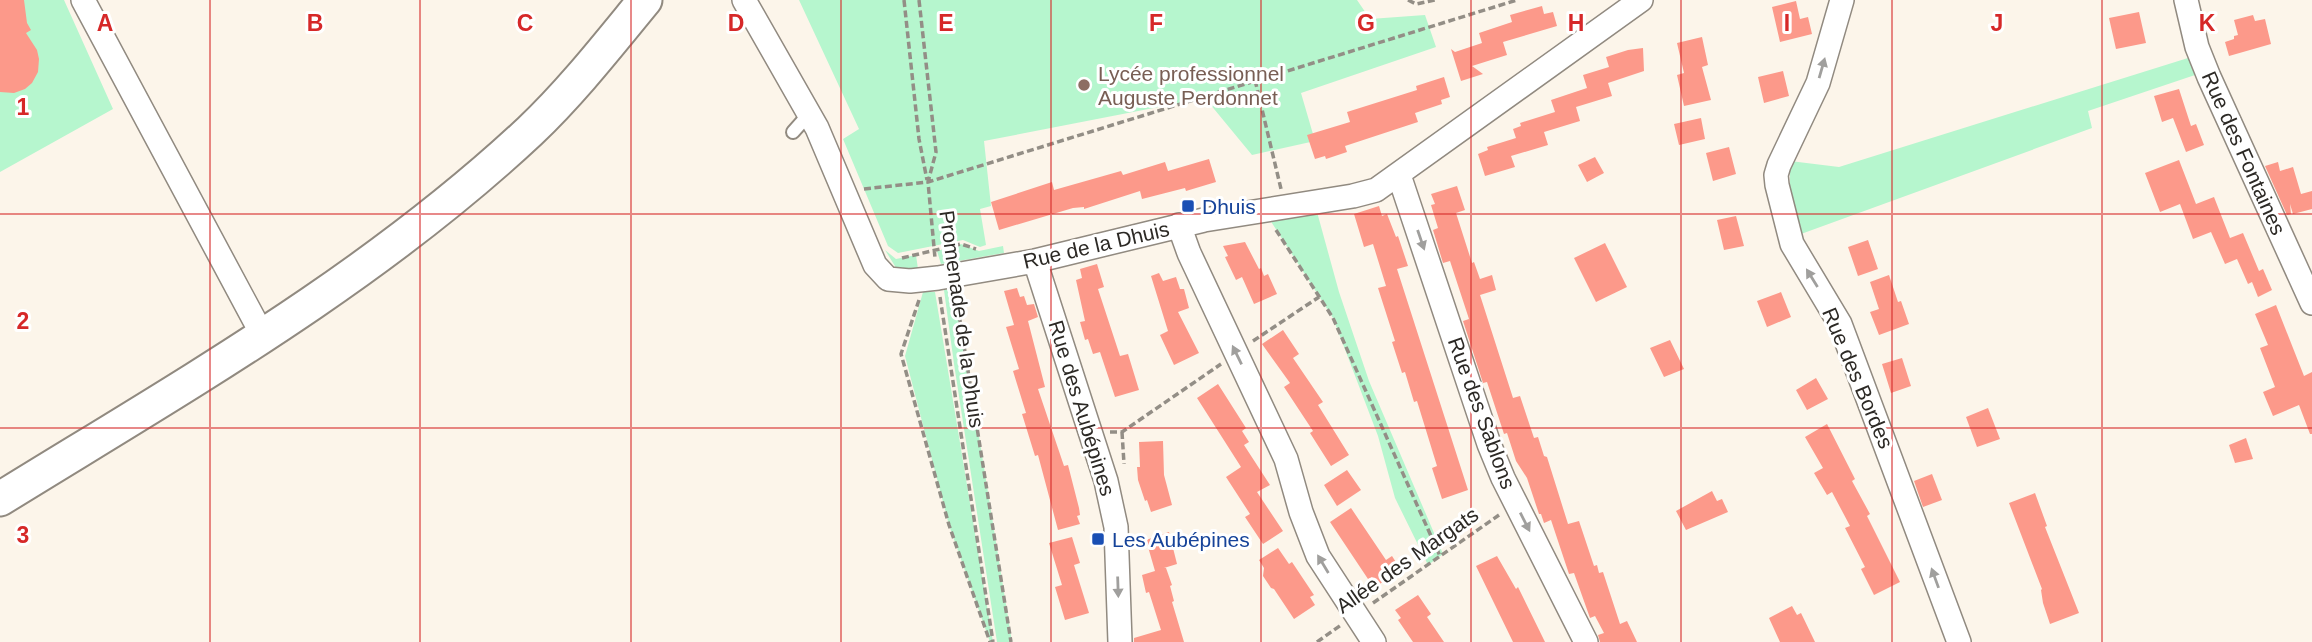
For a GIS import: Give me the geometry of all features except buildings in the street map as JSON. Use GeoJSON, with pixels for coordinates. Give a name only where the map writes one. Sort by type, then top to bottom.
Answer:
{"type":"FeatureCollection","features":[{"type":"Feature","properties":{"kind":"street"},"geometry":{"type":"LineString","coordinates":[[83,0],[263,337]]}},
{"type":"Feature","properties":{"kind":"street"},"geometry":{"type":"LineString","coordinates":[[0,499],[263,337],[428,218],[520,140],[565,96],[645,0]]}},
{"type":"Feature","properties":{"kind":"street","name":"Rue de la Dhuis"},"geometry":{"type":"LineString","coordinates":[[744,0],[809,114],[872,260],[881,274],[896,281],[1035,261],[1179,225],[1376,190],[1641,0]]}},
{"type":"Feature","properties":{"kind":"street","name":"Rue des Bordes"},"geometry":{"type":"LineString","coordinates":[[1842,0],[1818,83],[1779,165],[1777,185],[1792,244],[1840,324],[1959,642]]}},
{"type":"Feature","properties":{"kind":"street","name":"Rue des Fontaines"},"geometry":{"type":"LineString","coordinates":[[2186,0],[2197,47],[2312,303]]}},
{"type":"Feature","properties":{"kind":"street","name":"Rue des Sablons"},"geometry":{"type":"LineString","coordinates":[[1399,176],[1489,444],[1516,504],[1586,642]]}},
{"type":"Feature","properties":{"kind":"street"},"geometry":{"type":"LineString","coordinates":[[1179,225],[1189,253],[1286,459],[1301,512],[1318,556],[1374,642]]}},
{"type":"Feature","properties":{"kind":"street","name":"Rue des Aubépines"},"geometry":{"type":"LineString","coordinates":[[1035,261],[1106,481],[1116,527],[1119,642]]}},
{"type":"Feature","properties":{"kind":"lane"},"geometry":{"type":"LineString","coordinates":[[793,132],[809,114]]}},
{"type":"Feature","properties":{"kind":"path"},"geometry":{"type":"LineString","coordinates":[[904,0],[919,139],[928,182]]}},
{"type":"Feature","properties":{"kind":"path","name":"Promenade de la Dhuis"},"geometry":{"type":"LineString","coordinates":[[919,0],[936,152],[928,182],[934,252],[931,278],[992,642]]}},
{"type":"Feature","properties":{"kind":"path"},"geometry":{"type":"LineString","coordinates":[[1408,0],[1416,4],[1435,0]]}},
{"type":"Feature","properties":{"kind":"path"},"geometry":{"type":"LineString","coordinates":[[845,193],[928,182],[1517,0]]}},
{"type":"Feature","properties":{"kind":"path"},"geometry":{"type":"LineString","coordinates":[[1255,80],[1286,208]]}},
{"type":"Feature","properties":{"kind":"path"},"geometry":{"type":"LineString","coordinates":[[1263,211],[1333,318],[1440,556]]}},
{"type":"Feature","properties":{"kind":"path"},"geometry":{"type":"LineString","coordinates":[[896,259],[961,244],[979,251]]}},
{"type":"Feature","properties":{"kind":"path"},"geometry":{"type":"LineString","coordinates":[[992,642],[949,525],[901,354],[916,305],[931,278],[955,287],[1011,642]]}},
{"type":"Feature","properties":{"kind":"path"},"geometry":{"type":"LineString","coordinates":[[1090,431],[1122,432],[1319,297]]}},
{"type":"Feature","properties":{"kind":"path","name":"Allée des Margats"},"geometry":{"type":"LineString","coordinates":[[1317,642],[1516,504]]}},
{"type":"Feature","properties":{"kind":"green space"},"geometry":{"type":"Polygon","coordinates":[[[0,0],[64,0],[113,109],[0,172],[0,0]]]}},
{"type":"Feature","properties":{"kind":"green space"},"geometry":{"type":"Polygon","coordinates":[[[799,0],[1357,0],[1370,19],[1425,15],[1436,47],[1301,93],[1315,141],[1252,155],[1205,98],[984,141],[991,206],[980,209],[986,245],[980,247],[963,240],[898,253],[888,246],[843,139],[859,129],[799,0]]]}},
{"type":"Feature","properties":{"kind":"green space"},"geometry":{"type":"Polygon","coordinates":[[[2188,58],[2195,75],[2088,111],[2092,128],[1801,234],[1790,188],[1790,161],[1839,167],[2188,58]]]}},
{"type":"Feature","properties":{"kind":"green space"},"geometry":{"type":"Polygon","coordinates":[[[1317,212],[1339,292],[1369,381],[1443,554],[1428,565],[1395,498],[1378,436],[1333,318],[1270,220],[1317,212]]]}},
{"type":"Feature","properties":{"kind":"green space"},"geometry":{"type":"Polygon","coordinates":[[[961,244],[979,251],[1003,246],[1004,253],[941,264],[937,251],[961,244]]]}},
{"type":"Feature","properties":{"kind":"green space"},"geometry":{"type":"Polygon","coordinates":[[[885,250],[896,259],[916,255],[918,269],[898,271],[885,250]]]}},
{"type":"Feature","properties":{"kind":"green space"},"geometry":{"type":"Polygon","coordinates":[[[955,287],[1012,642],[997,642],[944,290],[955,287]]]}},
{"type":"Feature","properties":{"kind":"green space"},"geometry":{"type":"Polygon","coordinates":[[[923,292],[935,292],[993,642],[990,642],[949,525],[905,356],[923,292]]]}},
{"type":"Feature","properties":{"kind":"place","name":"Lycée professionnel Auguste Perdonnet"},"geometry":{"type":"Point","coordinates":[1084,85]}},
{"type":"Feature","properties":{"kind":"place","name":"Dhuis"},"geometry":{"type":"Point","coordinates":[1188,206]}},
{"type":"Feature","properties":{"kind":"place","name":"Les Aubépines"},"geometry":{"type":"Point","coordinates":[1098,539]}}]}
